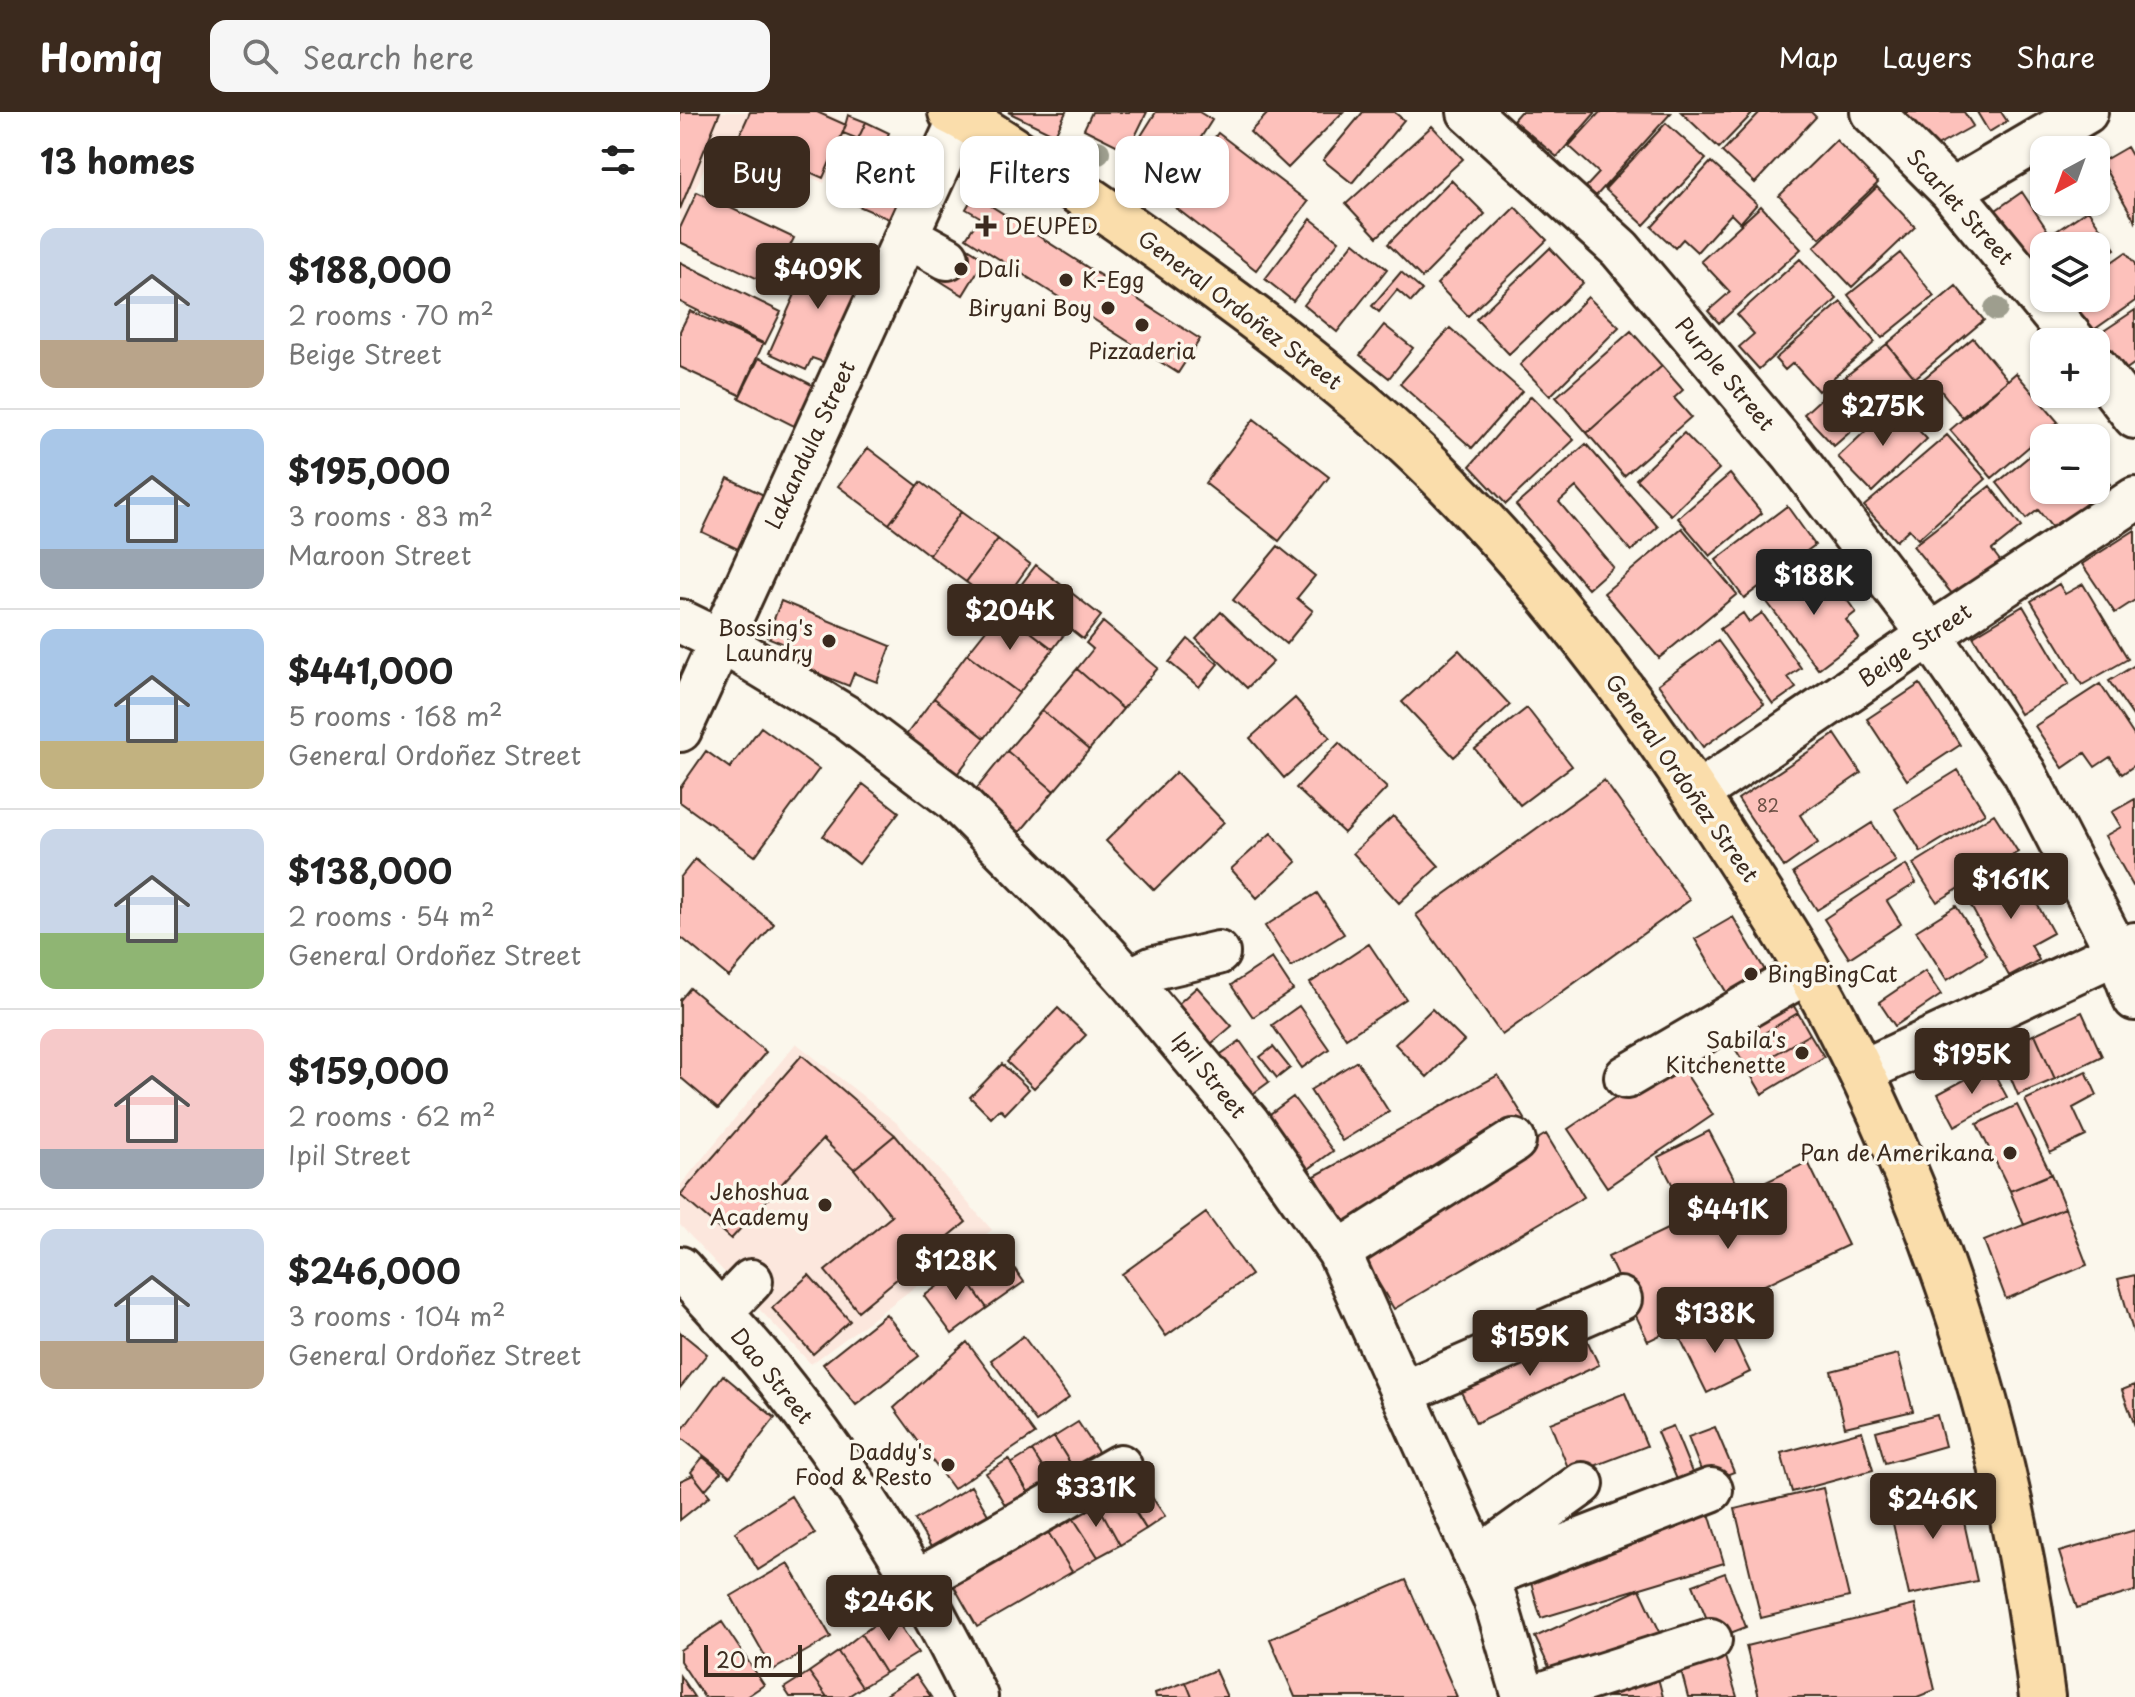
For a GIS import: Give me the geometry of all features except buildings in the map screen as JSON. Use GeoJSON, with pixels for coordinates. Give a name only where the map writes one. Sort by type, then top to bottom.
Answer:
{"type":"FeatureCollection","features":[{"type":"Feature","properties":{"kind":"main road","name":"General Ordoñez Street"},"geometry":{"type":"LineString","coordinates":[[959,114],[1086,197],[1205,281],[1288,344],[1403,441],[1487,524],[1542,589],[1642,715],[1697,794],[1808,971],[1861,1072],[1891,1137],[1942,1265],[1983,1392],[2021,1548],[2042,1697]]}},
{"type":"Feature","properties":{"kind":"street","name":"Purple Street"},"geometry":{"type":"LineString","coordinates":[[1469,112],[1620,249],[1793,455],[1930,635],[2024,772],[2126,948],[2135,999]]}},
{"type":"Feature","properties":{"kind":"street","name":"Scarlet Street"},"geometry":{"type":"LineString","coordinates":[[1872,112],[1951,191],[2064,328]]}},
{"type":"Feature","properties":{"kind":"street"},"geometry":{"type":"LineString","coordinates":[[1951,191],[2086,112]]}},
{"type":"Feature","properties":{"kind":"street","name":"Lakandula Street"},"geometry":{"type":"LineString","coordinates":[[680,730],[907,236],[959,114]]}},
{"type":"Feature","properties":{"kind":"street"},"geometry":{"type":"LineString","coordinates":[[907,236],[947,258]]}},
{"type":"Feature","properties":{"kind":"street"},"geometry":{"type":"LineString","coordinates":[[2110,383],[2133,408]]}},
{"type":"Feature","properties":{"kind":"street","name":"Beige Street"},"geometry":{"type":"LineString","coordinates":[[1697,794],[2135,499]]}},
{"type":"Feature","properties":{"kind":"street","name":"Ipil Street"},"geometry":{"type":"LineString","coordinates":[[680,621],[721,641],[846,717],[955,800],[1129,980],[1249,1124],[1339,1252],[1495,1599],[1524,1697]]}},
{"type":"Feature","properties":{"kind":"street"},"geometry":{"type":"LineString","coordinates":[[1861,1072],[2126,948]]}},
{"type":"Feature","properties":{"kind":"street"},"geometry":{"type":"LineString","coordinates":[[1129,980],[1154,968],[1218,953]]}},
{"type":"Feature","properties":{"kind":"street"},"geometry":{"type":"LineString","coordinates":[[1626,1077],[1808,971]]}},
{"type":"Feature","properties":{"kind":"street"},"geometry":{"type":"LineString","coordinates":[[1339,1252],[1514,1141]]}},
{"type":"Feature","properties":{"kind":"street","name":"Dao Street"},"geometry":{"type":"LineString","coordinates":[[680,1268],[768,1368],[861,1492],[917,1581],[976,1697]]}},
{"type":"Feature","properties":{"kind":"street"},"geometry":{"type":"LineString","coordinates":[[720,1313],[751,1281]]}},
{"type":"Feature","properties":{"kind":"street"},"geometry":{"type":"LineString","coordinates":[[1402,1393],[1620,1299]]}},
{"type":"Feature","properties":{"kind":"street"},"geometry":{"type":"LineString","coordinates":[[917,1581],[1120,1466]]}},
{"type":"Feature","properties":{"kind":"street"},"geometry":{"type":"LineString","coordinates":[[1481,1568],[1582,1484]]}},
{"type":"Feature","properties":{"kind":"street"},"geometry":{"type":"LineString","coordinates":[[1481,1568],[1711,1490]]}},
{"type":"Feature","properties":{"kind":"street"},"geometry":{"type":"LineString","coordinates":[[1531,1697],[1710,1640]]}},
{"type":"Feature","properties":{"kind":"shaded area"},"geometry":{"type":"Polygon","coordinates":[[[680,112],[823,112],[845,122],[845,136],[826,136],[824,183],[810,177],[810,136],[704,136],[704,168],[680,226],[680,112]]]}},
{"type":"Feature","properties":{"kind":"shaded area","name":"Jehoshua Academy"},"geometry":{"type":"Polygon","coordinates":[[[796,1043],[898,1124],[992,1230],[811,1364],[680,1225],[680,1186],[796,1043]]]}},
{"type":"Feature","properties":{"kind":"place","name":"DEUPED"},"geometry":{"type":"Point","coordinates":[986,226]}},
{"type":"Feature","properties":{"kind":"place","name":"Dali"},"geometry":{"type":"Point","coordinates":[961,269]}},
{"type":"Feature","properties":{"kind":"place","name":"K-Egg"},"geometry":{"type":"Point","coordinates":[1066,280]}},
{"type":"Feature","properties":{"kind":"place","name":"Biryani Boy"},"geometry":{"type":"Point","coordinates":[1108,308]}},
{"type":"Feature","properties":{"kind":"place","name":"Pizzaderia"},"geometry":{"type":"Point","coordinates":[1142,325]}},
{"type":"Feature","properties":{"kind":"place","name":"Bossing's Laundry"},"geometry":{"type":"Point","coordinates":[829,641]}},
{"type":"Feature","properties":{"kind":"place","name":"BingBingCat"},"geometry":{"type":"Point","coordinates":[1751,974]}},
{"type":"Feature","properties":{"kind":"place","name":"Sabila's Kitchenette"},"geometry":{"type":"Point","coordinates":[1802,1053]}},
{"type":"Feature","properties":{"kind":"place","name":"Pan de Amerikana"},"geometry":{"type":"Point","coordinates":[2010,1153]}},
{"type":"Feature","properties":{"kind":"place","name":"Jehoshua Academy"},"geometry":{"type":"Point","coordinates":[825,1205]}},
{"type":"Feature","properties":{"kind":"place","name":"Daddy's Food & Resto"},"geometry":{"type":"Point","coordinates":[948,1465]}}]}
